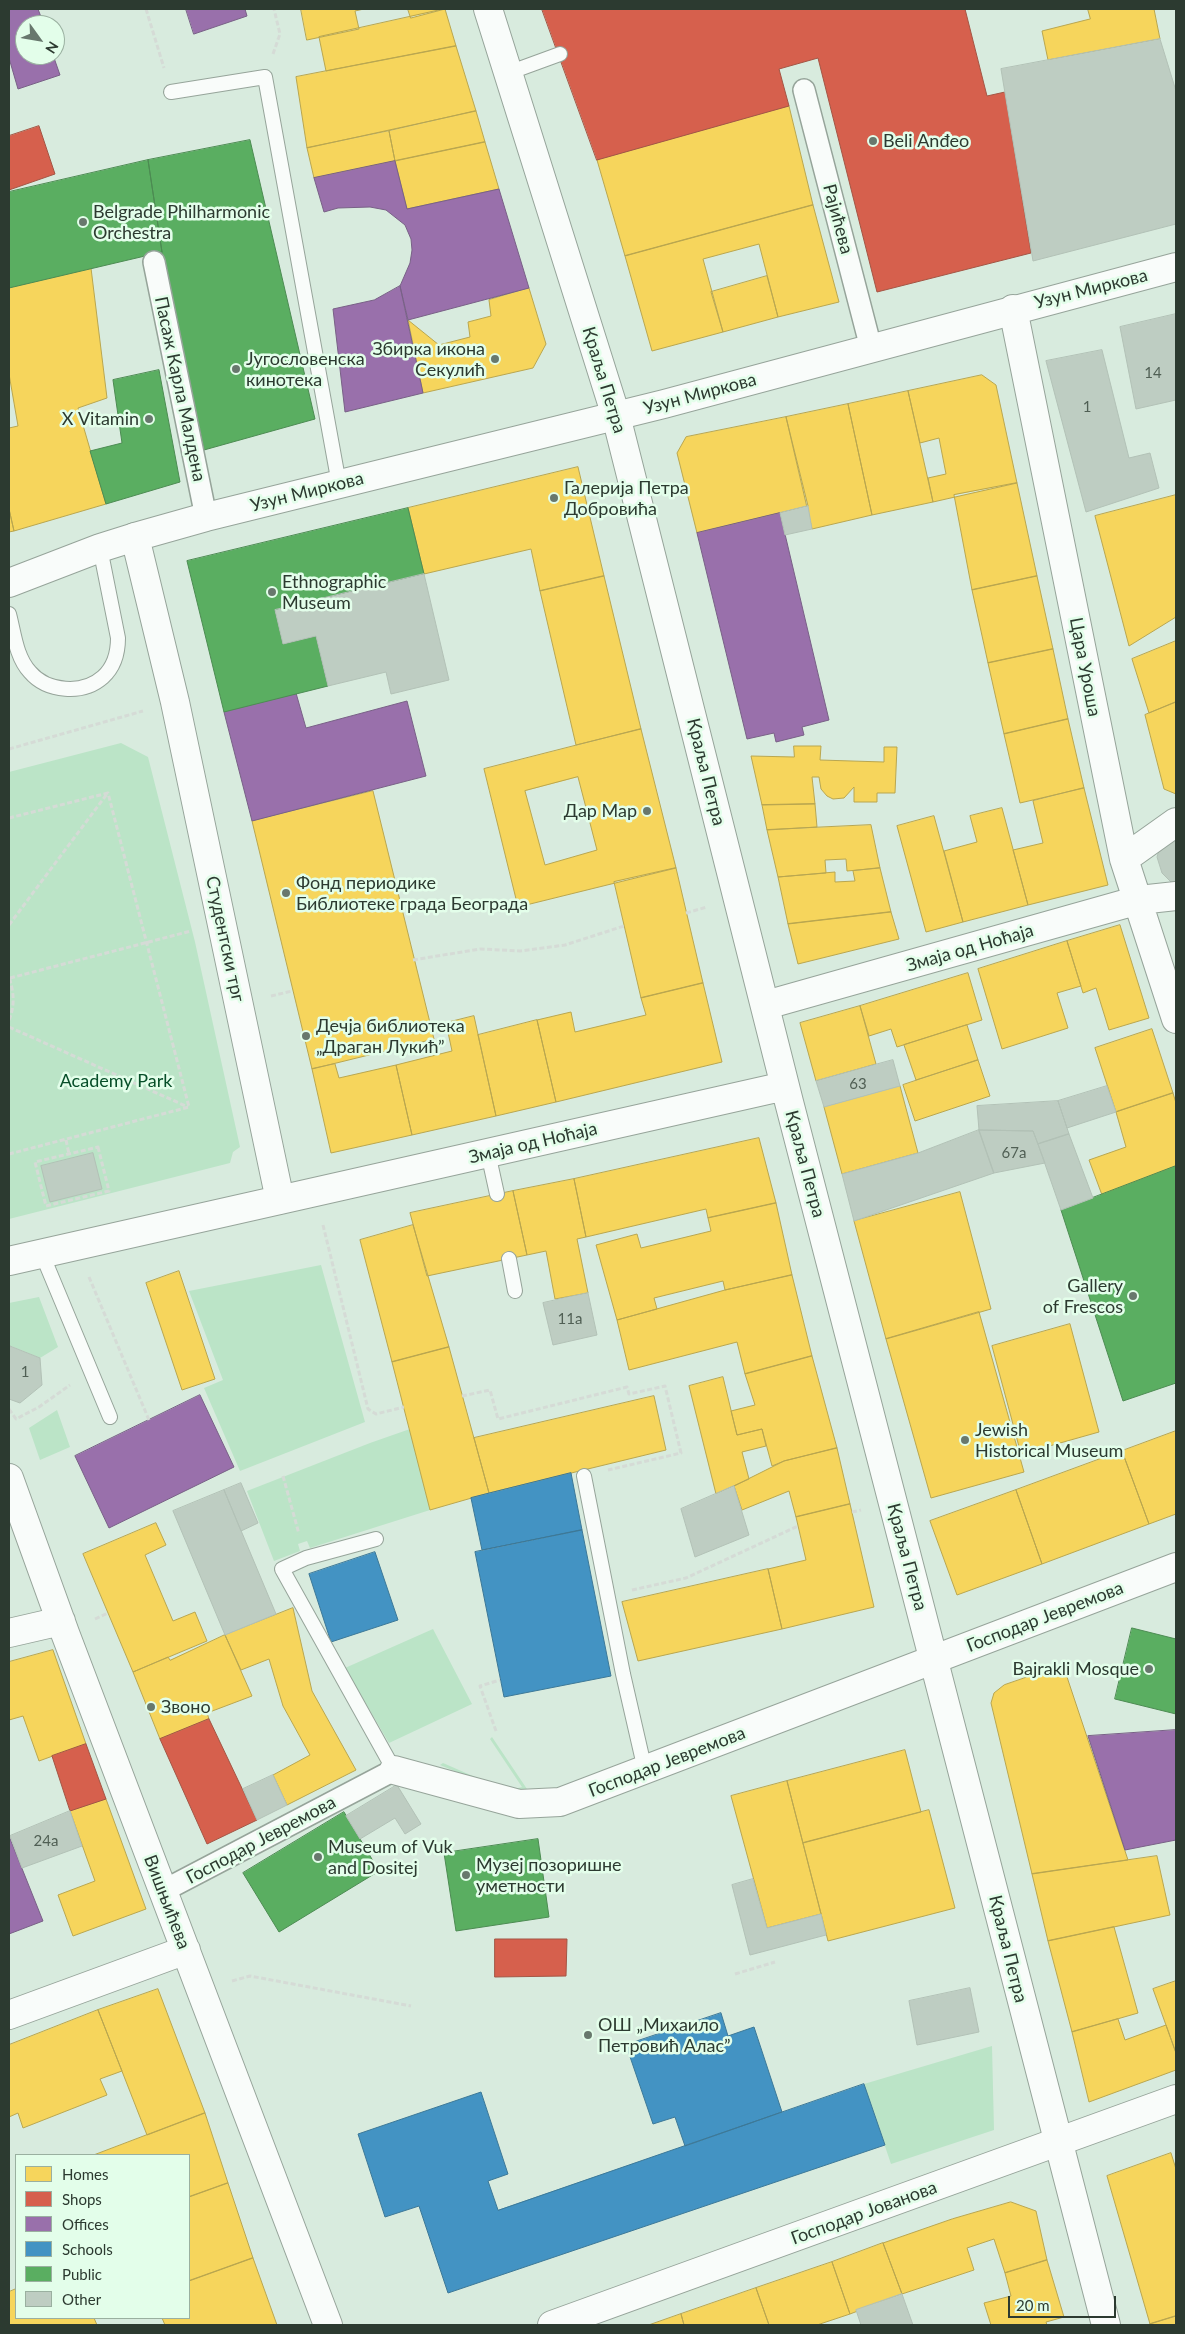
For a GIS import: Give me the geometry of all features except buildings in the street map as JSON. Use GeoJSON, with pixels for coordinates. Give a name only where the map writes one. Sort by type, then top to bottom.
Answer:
{"type":"FeatureCollection","features":[{"type":"Feature","properties":{"kind":"street","name":"Краља Петра"},"geometry":{"type":"LineString","coordinates":[[488,9],[616,416],[785,1086],[1106,2325]]}},
{"type":"Feature","properties":{"kind":"street","name":"Рајићева"},"geometry":{"type":"LineString","coordinates":[[804,90],[870,348]]}},
{"type":"Feature","properties":{"kind":"street","name":"Пасаж Карла Малдена"},"geometry":{"type":"LineString","coordinates":[[154,262],[206,517]]}},
{"type":"Feature","properties":{"kind":"street","name":"Узун Миркова"},"geometry":{"type":"LineString","coordinates":[[135,538],[206,517],[616,416],[1176,267]]}},
{"type":"Feature","properties":{"kind":"street","name":"Цара Уроша"},"geometry":{"type":"LineString","coordinates":[[1013,309],[1124,859],[1139,900],[1176,1018]]}},
{"type":"Feature","properties":{"kind":"street"},"geometry":{"type":"LineString","coordinates":[[9,583],[100,548],[135,538]]}},
{"type":"Feature","properties":{"kind":"street","name":"Студентски трг"},"geometry":{"type":"LineString","coordinates":[[135,538],[175,702],[280,1200]]}},
{"type":"Feature","properties":{"kind":"street"},"geometry":{"type":"LineString","coordinates":[[1124,859],[1176,822]]}},
{"type":"Feature","properties":{"kind":"street","name":"Змаја од Ноћаја"},"geometry":{"type":"LineString","coordinates":[[766,1006],[1139,900],[1176,896]]}},
{"type":"Feature","properties":{"kind":"street","name":"Змаја од Ноћаја"},"geometry":{"type":"LineString","coordinates":[[280,1200],[785,1086]]}},
{"type":"Feature","properties":{"kind":"street"},"geometry":{"type":"LineString","coordinates":[[9,1261],[280,1200]]}},
{"type":"Feature","properties":{"kind":"street","name":"Вишњићева"},"geometry":{"type":"LineString","coordinates":[[9,1478],[61,1621],[328,2325]]}},
{"type":"Feature","properties":{"kind":"street","name":"Господар Јевремова"},"geometry":{"type":"LineString","coordinates":[[163,1891],[394,1770],[519,1804],[560,1802],[934,1661],[1176,1567]]}},
{"type":"Feature","properties":{"kind":"street"},"geometry":{"type":"LineString","coordinates":[[9,1633],[61,1621]]}},
{"type":"Feature","properties":{"kind":"street"},"geometry":{"type":"LineString","coordinates":[[9,2015],[186,1950]]}},
{"type":"Feature","properties":{"kind":"street","name":"Господар Јованова"},"geometry":{"type":"LineString","coordinates":[[552,2325],[1059,2143],[1176,2099]]}},
{"type":"Feature","properties":{"kind":"lane"},"geometry":{"type":"LineString","coordinates":[[508,73],[560,54]]}},
{"type":"Feature","properties":{"kind":"lane"},"geometry":{"type":"LineString","coordinates":[[171,92],[265,77],[339,484]]}},
{"type":"Feature","properties":{"kind":"lane"},"geometry":{"type":"LineString","coordinates":[[9,614],[19,652],[28,670],[39,682],[56,688],[75,688],[94,683],[104,676],[118,651],[118,638],[100,548]]}},
{"type":"Feature","properties":{"kind":"lane"},"geometry":{"type":"LineString","coordinates":[[488,1153],[497,1194]]}},
{"type":"Feature","properties":{"kind":"lane"},"geometry":{"type":"LineString","coordinates":[[42,1254],[110,1417]]}},
{"type":"Feature","properties":{"kind":"lane"},"geometry":{"type":"LineString","coordinates":[[509,1258],[515,1291]]}},
{"type":"Feature","properties":{"kind":"lane"},"geometry":{"type":"LineString","coordinates":[[584,1476],[607,1596],[645,1770]]}},
{"type":"Feature","properties":{"kind":"lane"},"geometry":{"type":"LineString","coordinates":[[376,1539],[306,1558],[282,1569],[394,1770]]}},
{"type":"Feature","properties":{"kind":"path"},"geometry":{"type":"LineString","coordinates":[[146,9],[171,92]]}},
{"type":"Feature","properties":{"kind":"path"},"geometry":{"type":"LineString","coordinates":[[274,9],[280,34]]}},
{"type":"Feature","properties":{"kind":"path"},"geometry":{"type":"LineString","coordinates":[[9,748],[146,710]]}},
{"type":"Feature","properties":{"kind":"path"},"geometry":{"type":"LineString","coordinates":[[9,818],[108,792]]}},
{"type":"Feature","properties":{"kind":"path"},"geometry":{"type":"LineString","coordinates":[[9,925],[108,792]]}},
{"type":"Feature","properties":{"kind":"path"},"geometry":{"type":"LineString","coordinates":[[108,792],[189,1107]]}},
{"type":"Feature","properties":{"kind":"path"},"geometry":{"type":"LineString","coordinates":[[414,960],[480,949],[520,951],[565,945],[624,926]]}},
{"type":"Feature","properties":{"kind":"path"},"geometry":{"type":"LineString","coordinates":[[9,1020],[13,1010],[13,994],[9,977],[200,929]]}},
{"type":"Feature","properties":{"kind":"path"},"geometry":{"type":"LineString","coordinates":[[9,1027],[189,1107]]}},
{"type":"Feature","properties":{"kind":"path"},"geometry":{"type":"LineString","coordinates":[[9,1154],[189,1107]]}},
{"type":"Feature","properties":{"kind":"path"},"geometry":{"type":"LineString","coordinates":[[66,1140],[69,1154]]}},
{"type":"Feature","properties":{"kind":"path"},"geometry":{"type":"LineString","coordinates":[[98,1147],[109,1191],[46,1206],[35,1162],[69,1154],[98,1147]]}},
{"type":"Feature","properties":{"kind":"path"},"geometry":{"type":"LineString","coordinates":[[96,1162],[102,1161]]}},
{"type":"Feature","properties":{"kind":"path"},"geometry":{"type":"LineString","coordinates":[[38,1175],[43,1174]]}},
{"type":"Feature","properties":{"kind":"path"},"geometry":{"type":"LineString","coordinates":[[323,1226],[368,1410],[376,1414],[404,1407]]}},
{"type":"Feature","properties":{"kind":"path"},"geometry":{"type":"LineString","coordinates":[[89,1276],[148,1420]]}},
{"type":"Feature","properties":{"kind":"path"},"geometry":{"type":"LineString","coordinates":[[9,1409],[16,1419],[72,1384]]}},
{"type":"Feature","properties":{"kind":"path"},"geometry":{"type":"LineString","coordinates":[[462,1396],[490,1390],[498,1419],[627,1387],[629,1394],[665,1386],[681,1453],[584,1476]]}},
{"type":"Feature","properties":{"kind":"path"},"geometry":{"type":"LineString","coordinates":[[283,1476],[302,1543]]}},
{"type":"Feature","properties":{"kind":"path"},"geometry":{"type":"LineString","coordinates":[[607,1596],[686,1578],[798,1526]]}},
{"type":"Feature","properties":{"kind":"path"},"geometry":{"type":"LineString","coordinates":[[496,1731],[480,1686],[500,1680]]}},
{"type":"Feature","properties":{"kind":"path"},"geometry":{"type":"LineString","coordinates":[[735,1974],[775,1962]]}},
{"type":"Feature","properties":{"kind":"path"},"geometry":{"type":"LineString","coordinates":[[250,1976],[411,2006]]}},
{"type":"Feature","properties":{"kind":"green space","name":"Academy Park"},"geometry":{"type":"Polygon","coordinates":[[[121,743],[148,757],[195,942],[240,1147],[233,1152],[230,1163],[9,1219],[9,772],[121,743]]]}},
{"type":"Feature","properties":{"kind":"green space"},"geometry":{"type":"Polygon","coordinates":[[[321,1265],[365,1422],[240,1471],[204,1388],[223,1380],[189,1291],[321,1265]]]}},
{"type":"Feature","properties":{"kind":"green space"},"geometry":{"type":"Polygon","coordinates":[[[39,1297],[58,1347],[40,1358],[11,1346],[9,1347],[9,1303],[39,1297]]]}},
{"type":"Feature","properties":{"kind":"green space"},"geometry":{"type":"Polygon","coordinates":[[[57,1410],[70,1447],[40,1460],[29,1428],[57,1410]]]}},
{"type":"Feature","properties":{"kind":"green space"},"geometry":{"type":"Polygon","coordinates":[[[410,1429],[430,1510],[310,1548],[307,1541],[298,1544],[300,1551],[274,1561],[247,1491],[410,1429]]]}},
{"type":"Feature","properties":{"kind":"green space"},"geometry":{"type":"Polygon","coordinates":[[[433,1629],[472,1704],[389,1743],[345,1668],[433,1629]]]}},
{"type":"Feature","properties":{"kind":"green space"},"geometry":{"type":"Polygon","coordinates":[[[492,1737],[527,1789],[507,1793],[440,1765],[443,1763],[507,1791],[522,1787],[490,1739],[492,1737]]]}},
{"type":"Feature","properties":{"kind":"green space"},"geometry":{"type":"Polygon","coordinates":[[[992,2046],[994,2130],[891,2164],[864,2084],[992,2046]]]}},
{"type":"Feature","properties":{"kind":"place","name":"Beli Anđeo"},"geometry":{"type":"Point","coordinates":[873,141]}},
{"type":"Feature","properties":{"kind":"place","name":"Belgrade Philharmonic Orchestra"},"geometry":{"type":"Point","coordinates":[83,222]}},
{"type":"Feature","properties":{"kind":"place","name":"Збирка икона Секулић"},"geometry":{"type":"Point","coordinates":[495,359]}},
{"type":"Feature","properties":{"kind":"place","name":"Југословенска кинотека"},"geometry":{"type":"Point","coordinates":[236,369]}},
{"type":"Feature","properties":{"kind":"place","name":"X Vitamin"},"geometry":{"type":"Point","coordinates":[149,419]}},
{"type":"Feature","properties":{"kind":"place","name":"Галерија Петра Добровића"},"geometry":{"type":"Point","coordinates":[554,498]}},
{"type":"Feature","properties":{"kind":"place","name":"Ethnographic Museum"},"geometry":{"type":"Point","coordinates":[272,592]}},
{"type":"Feature","properties":{"kind":"place","name":"Дар Мар"},"geometry":{"type":"Point","coordinates":[647,811]}},
{"type":"Feature","properties":{"kind":"place","name":"Фонд периодике Библиотеке града Београда"},"geometry":{"type":"Point","coordinates":[286,893]}},
{"type":"Feature","properties":{"kind":"place","name":"Дечја библиотека „Драган Лукић”"},"geometry":{"type":"Point","coordinates":[306,1036]}},
{"type":"Feature","properties":{"kind":"place","name":"Gallery of Frescos"},"geometry":{"type":"Point","coordinates":[1133,1296]}},
{"type":"Feature","properties":{"kind":"place","name":"Jewish Historical Museum"},"geometry":{"type":"Point","coordinates":[965,1440]}},
{"type":"Feature","properties":{"kind":"place","name":"Bajrakli Mosque"},"geometry":{"type":"Point","coordinates":[1149,1669]}},
{"type":"Feature","properties":{"kind":"place","name":"Звоно"},"geometry":{"type":"Point","coordinates":[151,1707]}},
{"type":"Feature","properties":{"kind":"place","name":"Museum of Vuk and Dositej"},"geometry":{"type":"Point","coordinates":[318,1857]}},
{"type":"Feature","properties":{"kind":"place","name":"Музеј позоришне уметности"},"geometry":{"type":"Point","coordinates":[466,1875]}},
{"type":"Feature","properties":{"kind":"place","name":"ОШ „Михаило Петровић Алас”"},"geometry":{"type":"Point","coordinates":[588,2035]}}]}
